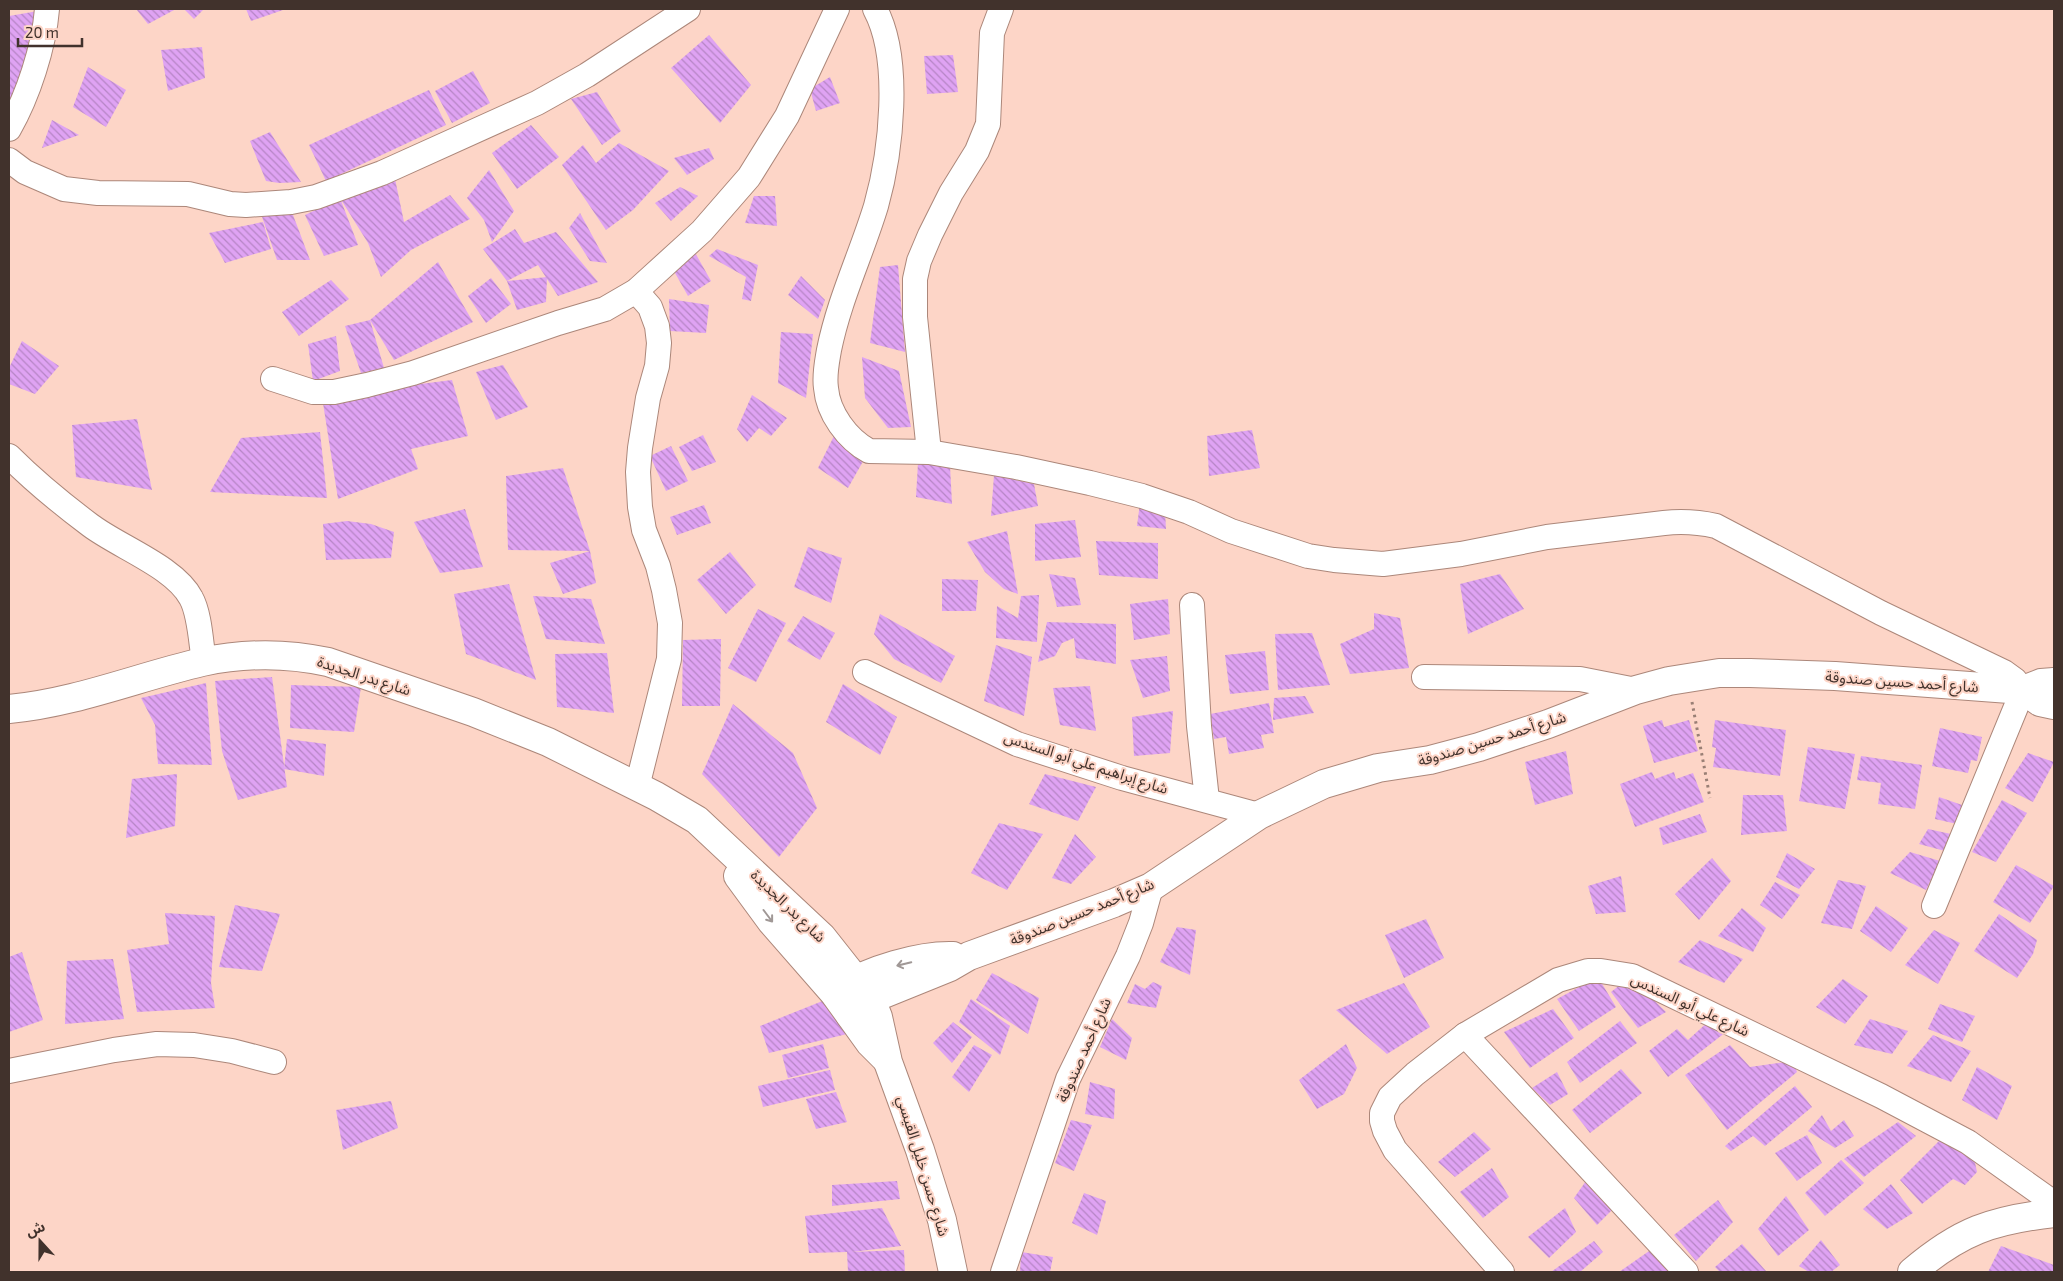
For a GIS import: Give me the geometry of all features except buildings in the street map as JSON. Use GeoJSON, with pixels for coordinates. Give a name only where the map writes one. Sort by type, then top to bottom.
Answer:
{"type":"FeatureCollection","features":[{"type":"Feature","properties":{"kind":"main road","name":"شارع بدر الجديدة"},"geometry":{"type":"LineString","coordinates":[[9,708],[80,695],[204,662],[267,655],[291,656],[328,662],[473,712],[548,742],[697,820],[771,921],[853,996]]}},
{"type":"Feature","properties":{"kind":"main road","name":"شارع أحمد حسين صندوقة"},"geometry":{"type":"LineString","coordinates":[[853,996],[950,967],[969,956],[1151,887],[1259,815],[1324,784],[1378,768],[1430,760],[1479,747],[1548,724],[1636,690],[1669,681],[1719,673],[1750,673],[1835,676],[2023,690],[2041,682],[2054,682]]}},
{"type":"Feature","properties":{"kind":"main road","name":"شارع أحمد حسين صندوقة"},"geometry":{"type":"LineString","coordinates":[[2023,690],[2040,702],[2054,705]]}},
{"type":"Feature","properties":{"kind":"main road","name":"شارع حسن خليل القيسي"},"geometry":{"type":"LineString","coordinates":[[853,996],[870,1043],[888,1062],[920,1150],[942,1220],[953,1272]]}},
{"type":"Feature","properties":{"kind":"main road"},"geometry":{"type":"LineString","coordinates":[[1912,1272],[1952,1242],[1979,1228],[2002,1220],[2054,1213]]}},
{"type":"Feature","properties":{"kind":"street"},"geometry":{"type":"LineString","coordinates":[[9,129],[18,112],[36,62],[47,9]]}},
{"type":"Feature","properties":{"kind":"street"},"geometry":{"type":"LineString","coordinates":[[9,160],[30,175],[64,189],[98,193],[188,194],[230,204],[246,205],[316,197],[382,173],[537,103],[587,75],[688,9]]}},
{"type":"Feature","properties":{"kind":"street"},"geometry":{"type":"LineString","coordinates":[[273,379],[313,392],[334,392],[367,385],[413,373],[558,323],[605,309],[636,292],[702,231],[749,177],[787,116],[837,9]]}},
{"type":"Feature","properties":{"kind":"street"},"geometry":{"type":"LineString","coordinates":[[875,9],[887,43],[890,64],[890,119],[887,147],[876,204],[842,297],[833,330],[826,370],[828,400],[840,424],[861,446],[869,451],[929,452],[1016,468],[1142,496],[1189,512],[1231,531],[1308,556],[1334,560],[1383,564],[1460,554],[1547,537],[1680,522],[1716,526],[1881,613],[2004,672],[2015,680],[2023,690],[1934,906]]}},
{"type":"Feature","properties":{"kind":"street"},"geometry":{"type":"LineString","coordinates":[[929,452],[915,317],[915,279],[919,261],[930,235],[951,193],[977,151],[988,124],[992,33],[1001,9]]}},
{"type":"Feature","properties":{"kind":"street"},"geometry":{"type":"LineString","coordinates":[[636,292],[650,307],[659,344],[658,366],[648,398],[640,448],[638,472],[640,507],[644,530],[660,574],[670,623],[669,659],[637,787]]}},
{"type":"Feature","properties":{"kind":"street"},"geometry":{"type":"LineString","coordinates":[[9,456],[25,472],[90,525],[116,543],[150,561],[169,574],[184,588],[192,599],[204,662]]}},
{"type":"Feature","properties":{"kind":"street"},"geometry":{"type":"LineString","coordinates":[[1192,605],[1199,726],[1207,800]]}},
{"type":"Feature","properties":{"kind":"street","name":"شارع إبراهيم علي أبو السندس"},"geometry":{"type":"LineString","coordinates":[[864,672],[1017,744],[1122,778],[1259,815]]}},
{"type":"Feature","properties":{"kind":"street"},"geometry":{"type":"LineString","coordinates":[[1424,677],[1580,679],[1636,690]]}},
{"type":"Feature","properties":{"kind":"street","name":"شارع أحمد صندوقة"},"geometry":{"type":"LineString","coordinates":[[1003,1272],[1068,1078],[1128,956],[1141,923],[1151,887]]}},
{"type":"Feature","properties":{"kind":"street","name":"شارع علي أبو السندس"},"geometry":{"type":"LineString","coordinates":[[1502,1272],[1395,1150],[1385,1131],[1382,1113],[1390,1097],[1415,1074],[1465,1036],[1558,980],[1588,971],[1632,976],[1880,1096],[1968,1142],[2054,1203]]}},
{"type":"Feature","properties":{"kind":"street"},"geometry":{"type":"LineString","coordinates":[[1465,1036],[1686,1272]]}},
{"type":"Feature","properties":{"kind":"street"},"geometry":{"type":"LineString","coordinates":[[9,1071],[157,1044],[194,1045],[232,1051],[274,1062]]}},
{"type":"Feature","properties":{"kind":"path"},"geometry":{"type":"LineString","coordinates":[[1688,679],[1710,798]]}}]}
